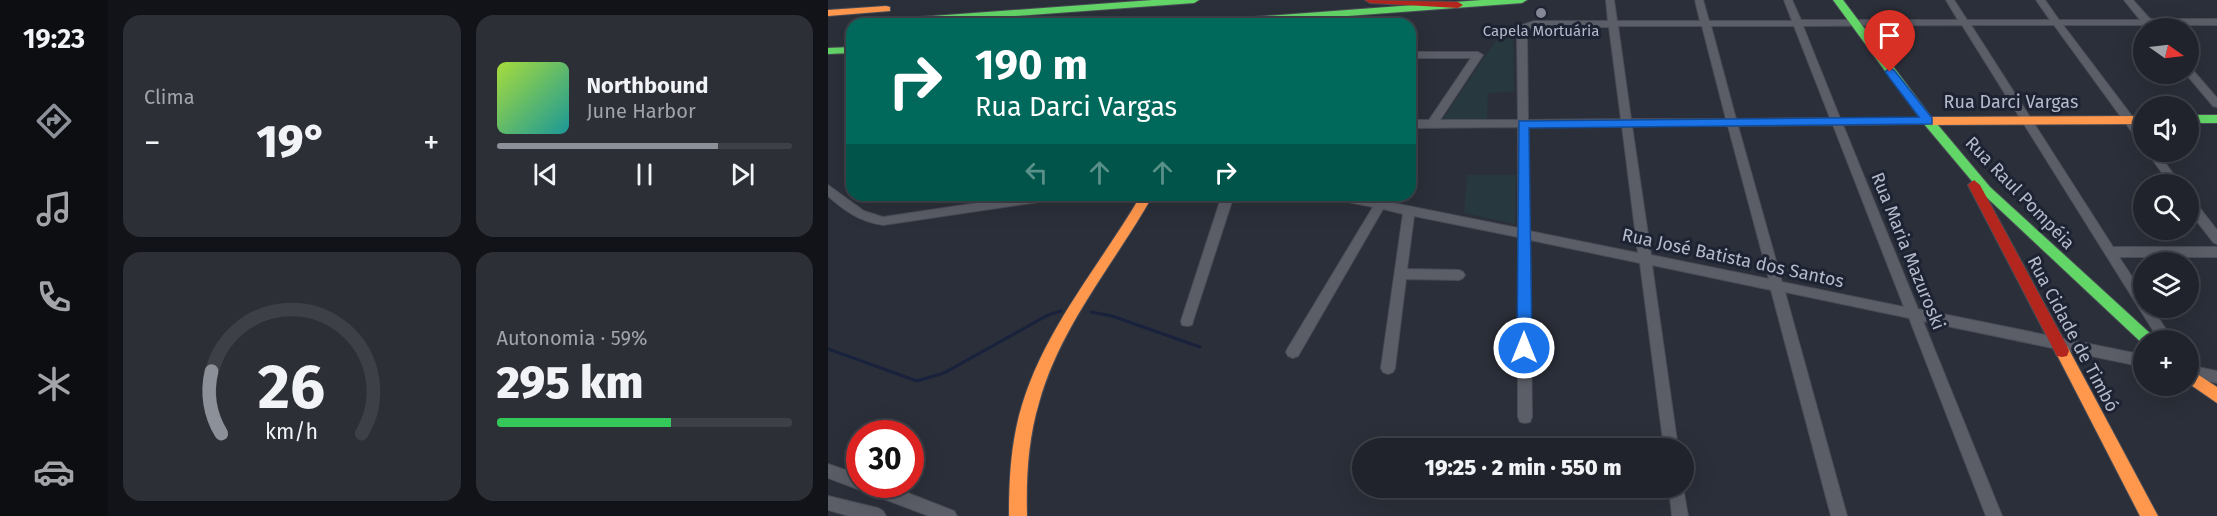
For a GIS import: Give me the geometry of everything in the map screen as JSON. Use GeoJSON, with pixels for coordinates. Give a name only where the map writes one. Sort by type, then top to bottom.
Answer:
{"type":"FeatureCollection","features":[{"type":"Feature","properties":{"kind":"main road"},"geometry":{"type":"LineString","coordinates":[[828,13],[1007,0]]}},
{"type":"Feature","properties":{"kind":"main road"},"geometry":{"type":"LineString","coordinates":[[946,18],[1194,0]]}},
{"type":"Feature","properties":{"kind":"main road"},"geometry":{"type":"LineString","coordinates":[[1370,0],[1458,5]]}},
{"type":"Feature","properties":{"kind":"main road"},"geometry":{"type":"LineString","coordinates":[[1317,18],[1522,0]]}},
{"type":"Feature","properties":{"kind":"main road","name":"Rua Raul Pompéia"},"geometry":{"type":"LineString","coordinates":[[1838,0],[1853,23],[1966,168],[2008,212],[2137,330]]}},
{"type":"Feature","properties":{"kind":"main road"},"geometry":{"type":"LineString","coordinates":[[828,27],[846,26]]}},
{"type":"Feature","properties":{"kind":"main road"},"geometry":{"type":"LineString","coordinates":[[828,51],[846,50]]}},
{"type":"Feature","properties":{"kind":"main road"},"geometry":{"type":"LineString","coordinates":[[2199,119],[2217,119]]}},
{"type":"Feature","properties":{"kind":"main road","name":"Rua Darci Vargas"},"geometry":{"type":"LineString","coordinates":[[1928,121],[2133,120]]}},
{"type":"Feature","properties":{"kind":"main road","name":"Rua Cidade de Timbó"},"geometry":{"type":"LineString","coordinates":[[1966,168],[2149,516]]}},
{"type":"Feature","properties":{"kind":"main road"},"geometry":{"type":"LineString","coordinates":[[1018,516],[1016,484],[1019,439],[1033,389],[1060,333],[1143,201]]}},
{"type":"Feature","properties":{"kind":"main road"},"geometry":{"type":"LineString","coordinates":[[1985,207],[1994,204],[2008,212],[2003,238]]}},
{"type":"Feature","properties":{"kind":"main road"},"geometry":{"type":"LineString","coordinates":[[2199,381],[2217,396]]}},
{"type":"Feature","properties":{"kind":"street"},"geometry":{"type":"LineString","coordinates":[[1610,0],[1670,438]]}},
{"type":"Feature","properties":{"kind":"street"},"geometry":{"type":"LineString","coordinates":[[1699,0],[1839,516]]}},
{"type":"Feature","properties":{"kind":"street","name":"Rua Maria Mazuroski"},"geometry":{"type":"LineString","coordinates":[[1788,0],[1994,516]]}},
{"type":"Feature","properties":{"kind":"street"},"geometry":{"type":"LineString","coordinates":[[1950,0],[2133,289]]}},
{"type":"Feature","properties":{"kind":"street"},"geometry":{"type":"LineString","coordinates":[[2040,0],[2133,126]]}},
{"type":"Feature","properties":{"kind":"street"},"geometry":{"type":"LineString","coordinates":[[2128,0],[2144,18]]}},
{"type":"Feature","properties":{"kind":"street"},"geometry":{"type":"LineString","coordinates":[[1525,417],[1522,33],[1525,27],[1534,24],[1706,23],[2056,22],[2133,24]]}},
{"type":"Feature","properties":{"kind":"street"},"geometry":{"type":"LineString","coordinates":[[2199,23],[2217,22]]}},
{"type":"Feature","properties":{"kind":"street"},"geometry":{"type":"LineString","coordinates":[[1416,55],[1478,55],[1432,124]]}},
{"type":"Feature","properties":{"kind":"street"},"geometry":{"type":"LineString","coordinates":[[2199,83],[2217,104]]}},
{"type":"Feature","properties":{"kind":"street","name":"Rua Darci Vargas"},"geometry":{"type":"LineString","coordinates":[[1416,124],[1928,121]]}},
{"type":"Feature","properties":{"kind":"street"},"geometry":{"type":"LineString","coordinates":[[828,189],[856,214],[872,220],[884,221],[1019,201]]}},
{"type":"Feature","properties":{"kind":"street"},"geometry":{"type":"LineString","coordinates":[[1187,321],[1226,201]]}},
{"type":"Feature","properties":{"kind":"street","name":"Rua José Batista dos Santos"},"geometry":{"type":"LineString","coordinates":[[1361,201],[2133,359]]}},
{"type":"Feature","properties":{"kind":"street"},"geometry":{"type":"LineString","coordinates":[[1293,352],[1380,205]]}},
{"type":"Feature","properties":{"kind":"street"},"geometry":{"type":"LineString","coordinates":[[1388,368],[1409,210]]}},
{"type":"Feature","properties":{"kind":"street"},"geometry":{"type":"LineString","coordinates":[[2199,215],[2217,239]]}},
{"type":"Feature","properties":{"kind":"street"},"geometry":{"type":"LineString","coordinates":[[2110,252],[2217,252]]}},
{"type":"Feature","properties":{"kind":"street"},"geometry":{"type":"LineString","coordinates":[[1400,274],[1459,275]]}},
{"type":"Feature","properties":{"kind":"street"},"geometry":{"type":"LineString","coordinates":[[2126,357],[2133,355]]}},
{"type":"Feature","properties":{"kind":"street"},"geometry":{"type":"LineString","coordinates":[[2199,374],[2217,377]]}},
{"type":"Feature","properties":{"kind":"street"},"geometry":{"type":"LineString","coordinates":[[828,471],[846,477]]}},
{"type":"Feature","properties":{"kind":"street"},"geometry":{"type":"LineString","coordinates":[[902,498],[949,516]]}},
{"type":"Feature","properties":{"kind":"street"},"geometry":{"type":"LineString","coordinates":[[1677,498],[1680,516]]}},
{"type":"Feature","properties":{"kind":"street"},"geometry":{"type":"LineString","coordinates":[[828,503],[878,516]]}},
{"type":"Feature","properties":{"kind":"shaded area"},"geometry":{"type":"Polygon","coordinates":[[[1502,31],[1513,31],[1514,92],[1488,93],[1487,119],[1443,119],[1502,31]]]}},
{"type":"Feature","properties":{"kind":"shaded area"},"geometry":{"type":"Polygon","coordinates":[[[1467,175],[1516,175],[1515,224],[1464,213],[1467,175]]]}},
{"type":"Feature","properties":{"kind":"waterway"},"geometry":{"type":"LineString","coordinates":[[828,349],[917,381],[944,373],[1048,315],[1061,311]]}},
{"type":"Feature","properties":{"kind":"waterway"},"geometry":{"type":"LineString","coordinates":[[1091,312],[1112,316],[1200,347]]}},
{"type":"Feature","properties":{"kind":"traffic: fast"},"geometry":{"type":"LineString","coordinates":[[946,18],[1194,0]]}},
{"type":"Feature","properties":{"kind":"traffic: fast"},"geometry":{"type":"LineString","coordinates":[[1280,18],[1522,0]]}},
{"type":"Feature","properties":{"kind":"traffic: fast"},"geometry":{"type":"LineString","coordinates":[[1838,0],[1928,121],[1986,190],[2137,330]]}},
{"type":"Feature","properties":{"kind":"traffic: fast"},"geometry":{"type":"LineString","coordinates":[[828,51],[846,50]]}},
{"type":"Feature","properties":{"kind":"traffic: fast"},"geometry":{"type":"LineString","coordinates":[[2199,119],[2217,119]]}},
{"type":"Feature","properties":{"kind":"traffic: slow"},"geometry":{"type":"LineString","coordinates":[[828,13],[886,9]]}},
{"type":"Feature","properties":{"kind":"traffic: slow"},"geometry":{"type":"LineString","coordinates":[[1928,121],[2133,120]]}},
{"type":"Feature","properties":{"kind":"traffic: slow"},"geometry":{"type":"LineString","coordinates":[[1018,516],[1020,455],[1024,427],[1041,374],[1067,323],[1144,201]]}},
{"type":"Feature","properties":{"kind":"traffic: slow"},"geometry":{"type":"LineString","coordinates":[[2062,351],[2149,516]]}},
{"type":"Feature","properties":{"kind":"traffic: slow"},"geometry":{"type":"LineString","coordinates":[[2199,382],[2217,396]]}},
{"type":"Feature","properties":{"kind":"traffic: jam"},"geometry":{"type":"LineString","coordinates":[[1370,0],[1458,5]]}},
{"type":"Feature","properties":{"kind":"traffic: jam"},"geometry":{"type":"LineString","coordinates":[[1974,185],[2062,351]]}},
{"type":"Feature","properties":{"kind":"place","name":"Capela Mortuária"},"geometry":{"type":"Point","coordinates":[1541,13]}},
{"type":"Feature","properties":{"kind":"route"},"geometry":{"type":"LineString","coordinates":[[1524,348],[1523,124],[1928,121],[1890,72]]}}]}
